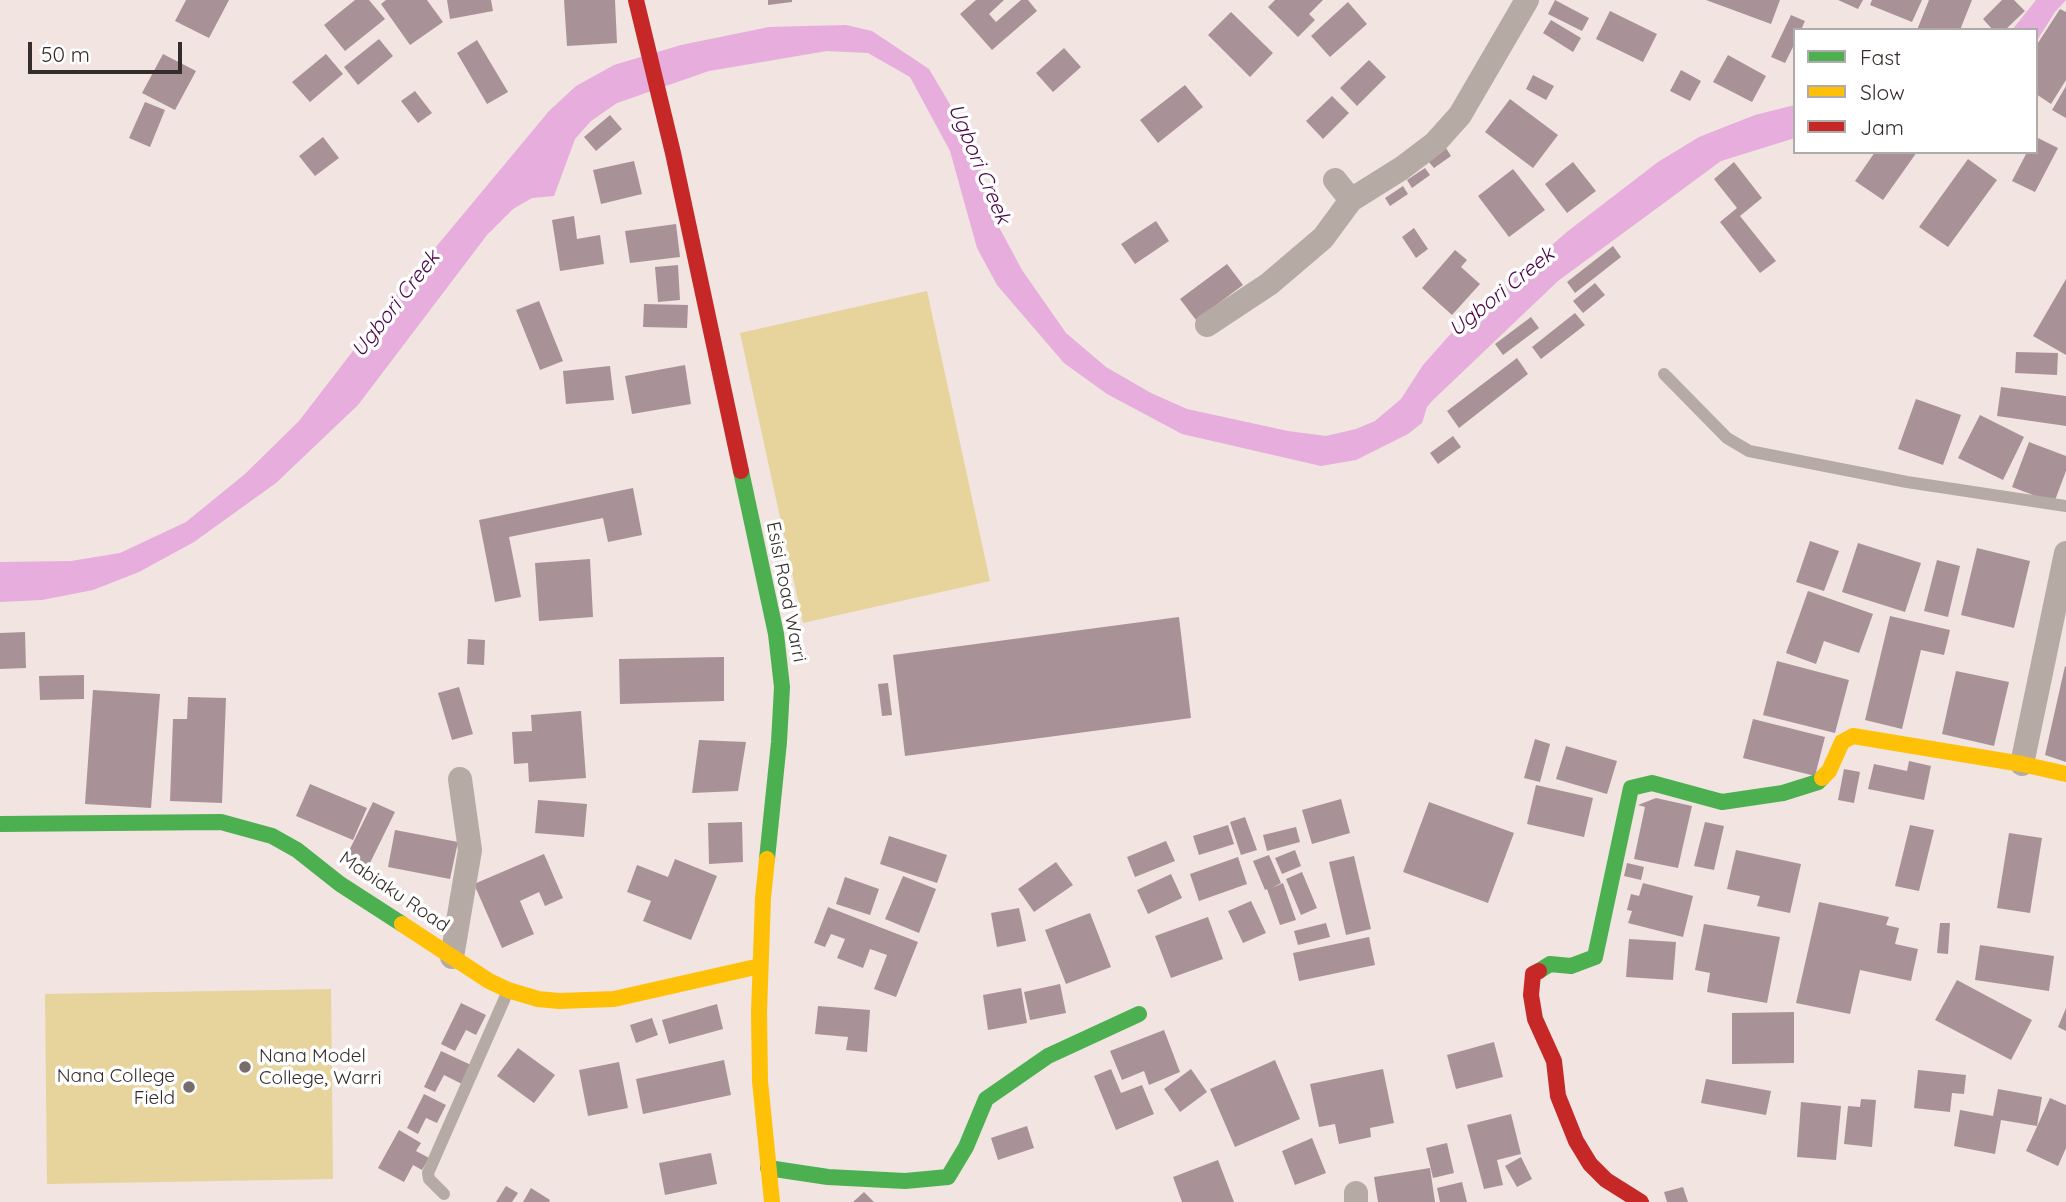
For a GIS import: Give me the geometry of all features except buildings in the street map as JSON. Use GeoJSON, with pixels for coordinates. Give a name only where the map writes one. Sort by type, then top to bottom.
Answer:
{"type":"FeatureCollection","features":[{"type":"Feature","properties":{"kind":"street","name":"Esisi Road Warri"},"geometry":{"type":"LineString","coordinates":[[636,0],[673,153],[776,634],[782,687],[762,898],[760,966],[760,1081],[772,1202]]}},
{"type":"Feature","properties":{"kind":"street"},"geometry":{"type":"LineString","coordinates":[[1207,325],[1269,284],[1323,238],[1351,200],[1402,168],[1435,143],[1460,115],[1527,0]]}},
{"type":"Feature","properties":{"kind":"street"},"geometry":{"type":"LineString","coordinates":[[1335,180],[1351,200]]}},
{"type":"Feature","properties":{"kind":"street"},"geometry":{"type":"LineString","coordinates":[[2022,764],[2066,553]]}},
{"type":"Feature","properties":{"kind":"street"},"geometry":{"type":"LineString","coordinates":[[1642,1202],[1606,1180],[1590,1164],[1576,1141],[1558,1096],[1554,1061],[1535,1019],[1531,995],[1533,974],[1550,964],[1571,966],[1595,957],[1631,788],[1652,783],[1722,802],[1783,793],[1818,782],[1829,771],[1842,742],[1853,736],[2022,764],[2066,774]]}},
{"type":"Feature","properties":{"kind":"street"},"geometry":{"type":"LineString","coordinates":[[452,957],[470,850],[460,779]]}},
{"type":"Feature","properties":{"kind":"street","name":"Mabiaku Road"},"geometry":{"type":"LineString","coordinates":[[0,824],[221,822],[272,836],[297,850],[340,884],[452,957],[508,990],[538,999],[614,999],[760,966]]}},
{"type":"Feature","properties":{"kind":"street"},"geometry":{"type":"LineString","coordinates":[[768,1168],[828,1177],[905,1181],[948,1177],[966,1147],[986,1099],[1048,1056],[1139,1014]]}},
{"type":"Feature","properties":{"kind":"lane"},"geometry":{"type":"LineString","coordinates":[[1664,374],[1727,438],[1749,452],[1907,482],[2066,506]]}},
{"type":"Feature","properties":{"kind":"lane"},"geometry":{"type":"LineString","coordinates":[[444,1194],[429,1180],[428,1173],[508,990]]}},
{"type":"Feature","properties":{"kind":"shaded area"},"geometry":{"type":"Polygon","coordinates":[[[927,291],[990,581],[803,623],[740,333],[927,291]]]}},
{"type":"Feature","properties":{"kind":"shaded area","name":"Nana College Field"},"geometry":{"type":"Polygon","coordinates":[[[331,989],[333,1179],[47,1184],[45,994],[331,989]]]}},
{"type":"Feature","properties":{"kind":"water"},"geometry":{"type":"Polygon","coordinates":[[[2036,0],[2066,0],[2038,39],[2038,28],[2014,28],[2036,0]]]}},
{"type":"Feature","properties":{"kind":"water","name":"Ugbori Creek"},"geometry":{"type":"Polygon","coordinates":[[[846,25],[872,31],[929,69],[971,140],[1000,229],[1022,270],[1066,333],[1106,367],[1151,393],[1187,409],[1288,431],[1326,436],[1375,421],[1401,399],[1423,365],[1455,329],[1568,231],[1658,162],[1699,137],[1755,115],[1793,106],[1793,139],[1721,161],[1558,281],[1432,401],[1422,423],[1408,434],[1356,460],[1321,466],[1182,434],[1107,394],[1064,363],[997,285],[977,248],[950,151],[910,77],[868,53],[827,51],[709,71],[617,103],[591,121],[575,139],[554,196],[532,198],[513,209],[487,235],[358,405],[276,483],[194,542],[139,572],[93,590],[42,600],[0,602],[0,562],[71,561],[120,553],[186,522],[245,474],[299,421],[396,295],[549,111],[576,86],[614,65],[681,45],[769,27],[846,25]]]}},
{"type":"Feature","properties":{"kind":"traffic: fast"},"geometry":{"type":"LineString","coordinates":[[741,471],[776,634],[782,687],[767,859]]}},
{"type":"Feature","properties":{"kind":"traffic: fast"},"geometry":{"type":"LineString","coordinates":[[1539,971],[1550,964],[1571,966],[1595,957],[1631,788],[1652,783],[1722,802],[1783,793],[1818,782],[1822,778]]}},
{"type":"Feature","properties":{"kind":"traffic: fast"},"geometry":{"type":"LineString","coordinates":[[0,824],[221,822],[272,836],[297,850],[340,884],[402,924]]}},
{"type":"Feature","properties":{"kind":"traffic: fast"},"geometry":{"type":"LineString","coordinates":[[768,1168],[828,1177],[905,1181],[948,1177],[966,1147],[986,1099],[1048,1056],[1139,1014]]}},
{"type":"Feature","properties":{"kind":"traffic: slow"},"geometry":{"type":"LineString","coordinates":[[1822,778],[1829,771],[1842,742],[1853,736],[2022,764],[2066,774]]}},
{"type":"Feature","properties":{"kind":"traffic: slow"},"geometry":{"type":"LineString","coordinates":[[767,859],[759,1013],[760,1081],[772,1202]]}},
{"type":"Feature","properties":{"kind":"traffic: slow"},"geometry":{"type":"LineString","coordinates":[[402,924],[489,981],[538,999],[614,999],[760,966]]}},
{"type":"Feature","properties":{"kind":"traffic: jam"},"geometry":{"type":"LineString","coordinates":[[636,0],[673,153],[741,471]]}},
{"type":"Feature","properties":{"kind":"traffic: jam"},"geometry":{"type":"LineString","coordinates":[[1539,971],[1533,974],[1531,995],[1535,1019],[1554,1061],[1558,1096],[1576,1141],[1590,1164],[1606,1180],[1641,1202]]}},
{"type":"Feature","properties":{"kind":"place","name":"Nana Model College, Warri"},"geometry":{"type":"Point","coordinates":[245,1067]}},
{"type":"Feature","properties":{"kind":"place","name":"Nana College Field"},"geometry":{"type":"Point","coordinates":[189,1087]}}]}
